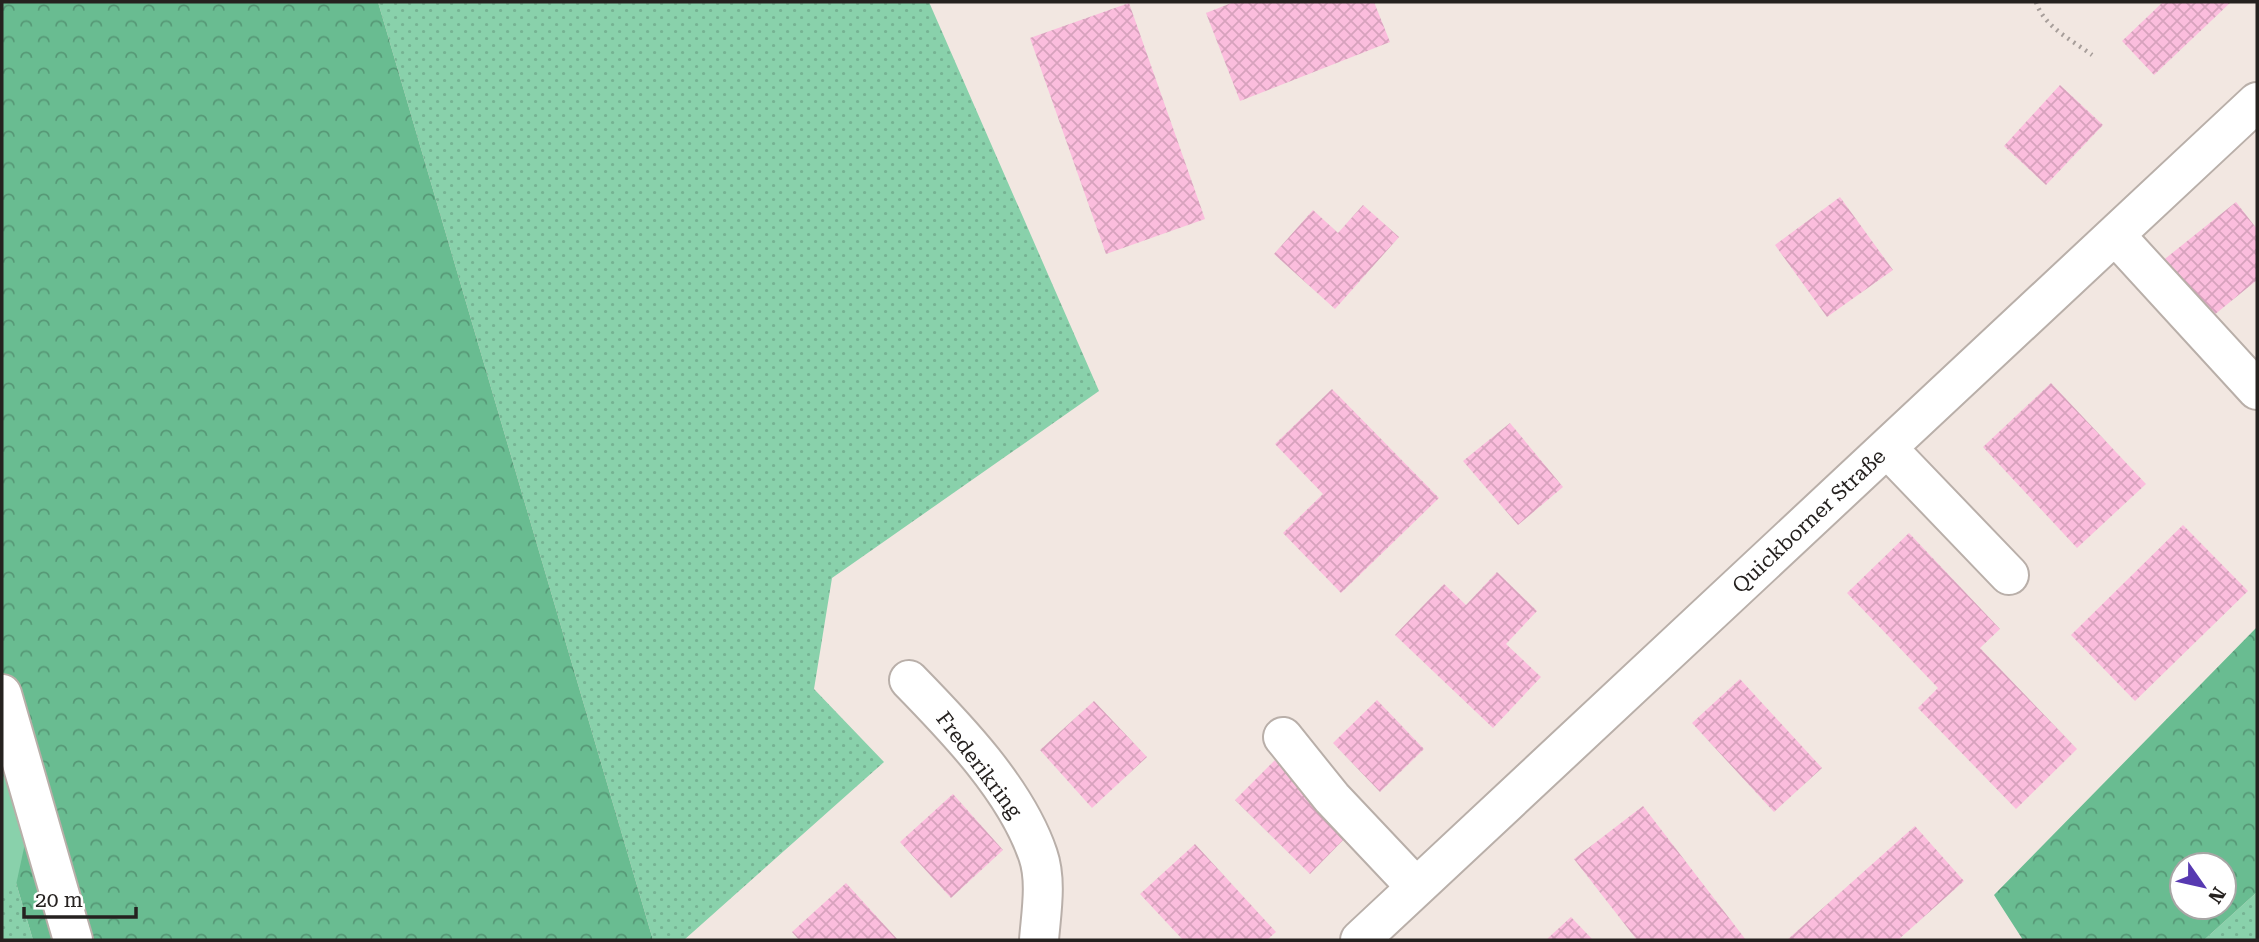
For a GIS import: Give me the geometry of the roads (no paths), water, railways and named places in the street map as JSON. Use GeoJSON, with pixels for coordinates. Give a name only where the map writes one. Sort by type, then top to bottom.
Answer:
{"type":"FeatureCollection","features":[{"type":"Feature","properties":{"kind":"street","name":"Quickborner Straße"},"geometry":{"type":"LineString","coordinates":[[1360,940],[2257,102]]}},
{"type":"Feature","properties":{"kind":"street"},"geometry":{"type":"LineString","coordinates":[[2115,235],[2257,390]]}},
{"type":"Feature","properties":{"kind":"street"},"geometry":{"type":"LineString","coordinates":[[1887,448],[2009,575]]}},
{"type":"Feature","properties":{"kind":"street","name":"Frederikring"},"geometry":{"type":"LineString","coordinates":[[909,680],[958,731],[1015,807],[1039,857],[1043,899],[1039,940]]}},
{"type":"Feature","properties":{"kind":"street"},"geometry":{"type":"LineString","coordinates":[[2,694],[73,940]]}},
{"type":"Feature","properties":{"kind":"street"},"geometry":{"type":"LineString","coordinates":[[1283,737],[1332,798],[1416,887]]}}]}
